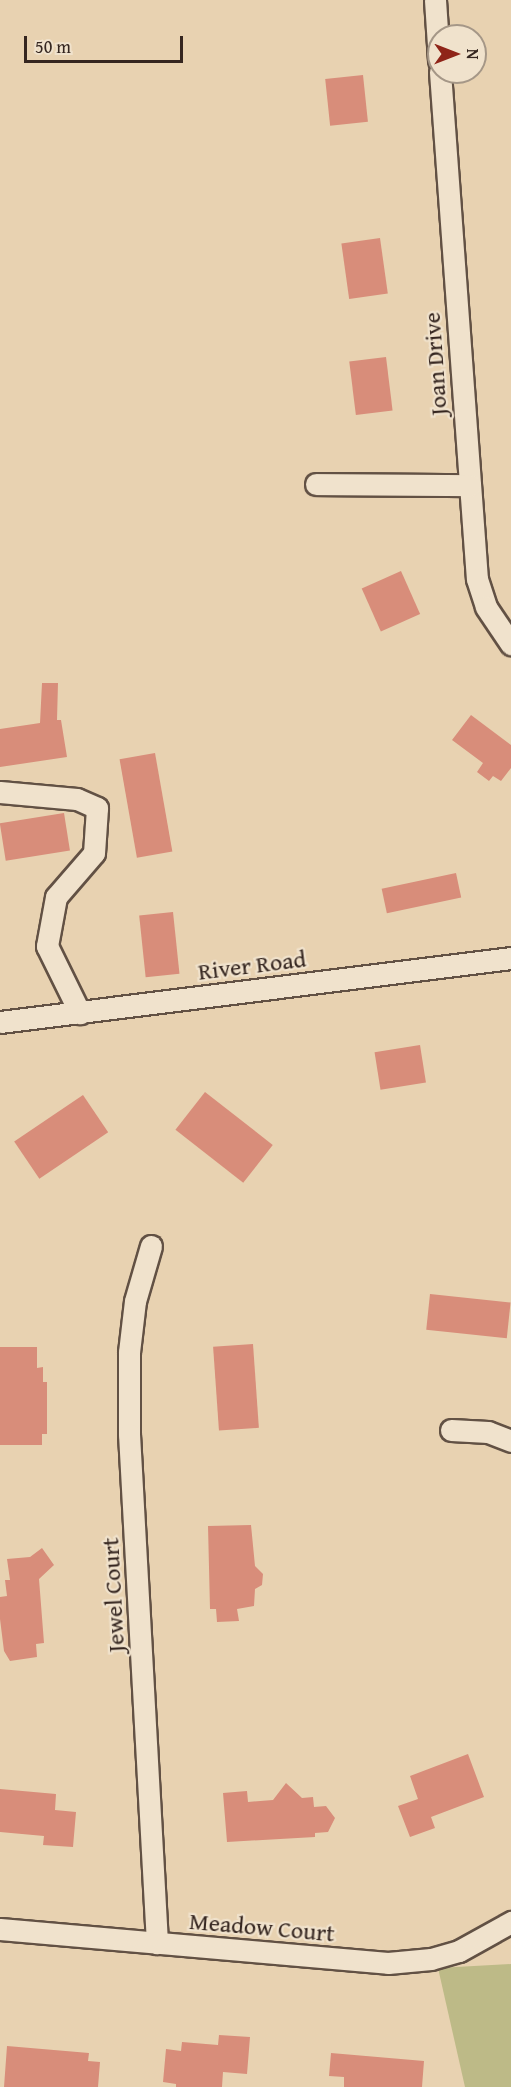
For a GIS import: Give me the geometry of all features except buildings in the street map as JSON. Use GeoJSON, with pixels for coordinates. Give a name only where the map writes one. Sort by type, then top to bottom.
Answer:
{"type":"FeatureCollection","features":[{"type":"Feature","properties":{"kind":"street"},"geometry":{"type":"LineString","coordinates":[[435,0],[437,24]]}},
{"type":"Feature","properties":{"kind":"street","name":"Joan Drive"},"geometry":{"type":"LineString","coordinates":[[441,84],[477,579],[486,607],[511,644]]}},
{"type":"Feature","properties":{"kind":"street"},"geometry":{"type":"LineString","coordinates":[[316,484],[470,485]]}},
{"type":"Feature","properties":{"kind":"street"},"geometry":{"type":"LineString","coordinates":[[0,792],[77,799],[97,808],[94,853],[56,897],[46,946],[80,1013]]}},
{"type":"Feature","properties":{"kind":"street","name":"River Road"},"geometry":{"type":"LineString","coordinates":[[0,1022],[511,958]]}},
{"type":"Feature","properties":{"kind":"street","name":"Jewel Court"},"geometry":{"type":"LineString","coordinates":[[151,1245],[135,1301],[129,1352],[129,1434],[157,1943]]}},
{"type":"Feature","properties":{"kind":"street"},"geometry":{"type":"LineString","coordinates":[[451,1430],[488,1432],[511,1441]]}},
{"type":"Feature","properties":{"kind":"street","name":"Meadow Court"},"geometry":{"type":"LineString","coordinates":[[0,1929],[403,1963],[459,1951],[511,1922]]}},
{"type":"Feature","properties":{"kind":"shaded area"},"geometry":{"type":"Polygon","coordinates":[[[511,1964],[511,2087],[465,2087],[438,1968],[511,1964]]]}}]}
